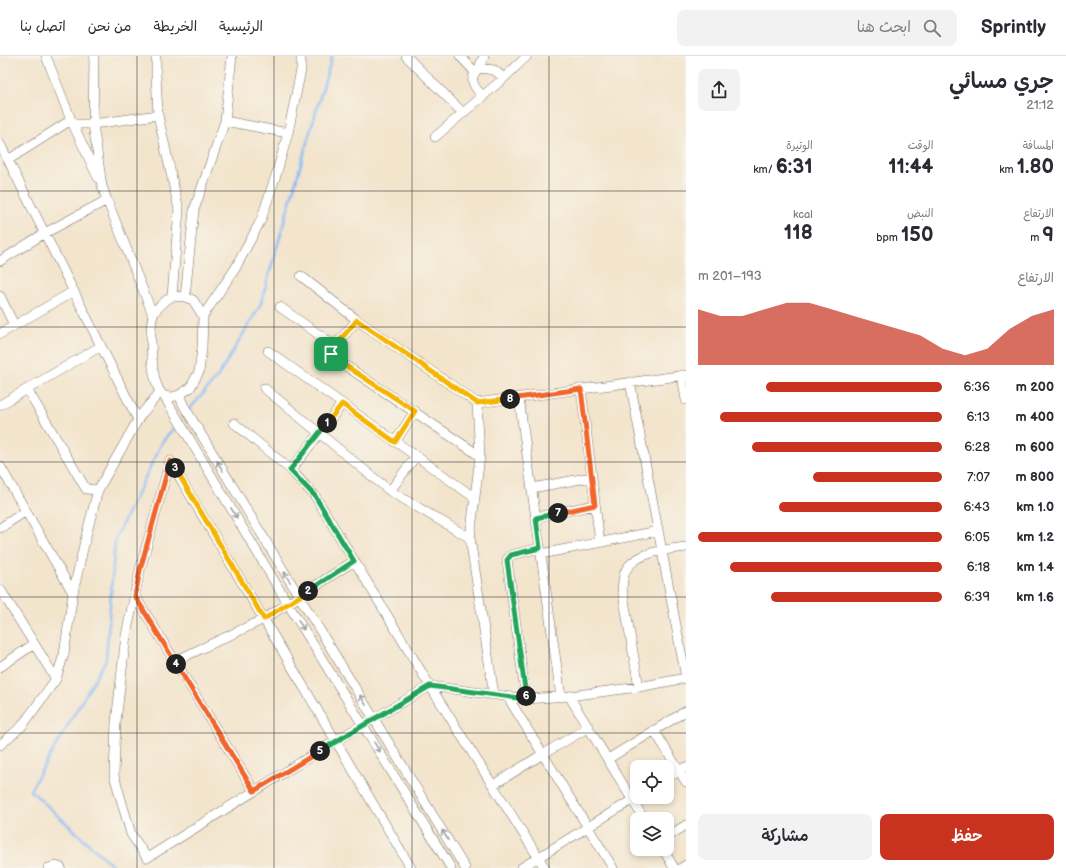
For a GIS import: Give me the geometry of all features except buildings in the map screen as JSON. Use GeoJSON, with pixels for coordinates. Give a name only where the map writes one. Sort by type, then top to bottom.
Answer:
{"type":"FeatureCollection","features":[{"type":"Feature","properties":{"kind":"street"},"geometry":{"type":"LineString","coordinates":[[46,56],[72,122],[102,186]]}},
{"type":"Feature","properties":{"kind":"street"},"geometry":{"type":"LineString","coordinates":[[94,56],[93,124],[102,186],[106,200],[153,314],[152,363],[157,385],[288,604],[451,868]]}},
{"type":"Feature","properties":{"kind":"street"},"geometry":{"type":"LineString","coordinates":[[156,56],[158,115],[179,210],[172,296]]}},
{"type":"Feature","properties":{"kind":"street"},"geometry":{"type":"LineString","coordinates":[[185,296],[194,210],[226,121],[232,56]]}},
{"type":"Feature","properties":{"kind":"street"},"geometry":{"type":"LineString","coordinates":[[162,394],[172,397],[179,395],[190,388],[199,372],[202,348],[203,316],[235,269],[261,220],[288,133],[301,70],[301,56]]}},
{"type":"Feature","properties":{"kind":"street"},"geometry":{"type":"LineString","coordinates":[[406,56],[463,113]]}},
{"type":"Feature","properties":{"kind":"street"},"geometry":{"type":"LineString","coordinates":[[460,56],[477,70],[494,70],[504,78]]}},
{"type":"Feature","properties":{"kind":"street"},"geometry":{"type":"LineString","coordinates":[[483,96],[475,89],[472,83],[484,56]]}},
{"type":"Feature","properties":{"kind":"street"},"geometry":{"type":"LineString","coordinates":[[435,137],[504,78],[527,56]]}},
{"type":"Feature","properties":{"kind":"street"},"geometry":{"type":"LineString","coordinates":[[8,160],[72,122],[93,124],[158,115]]}},
{"type":"Feature","properties":{"kind":"street"},"geometry":{"type":"LineString","coordinates":[[226,121],[288,133]]}},
{"type":"Feature","properties":{"kind":"street"},"geometry":{"type":"LineString","coordinates":[[0,144],[134,415],[138,417],[140,416]]}},
{"type":"Feature","properties":{"kind":"street"},"geometry":{"type":"LineString","coordinates":[[0,261],[45,233],[106,200]]}},
{"type":"Feature","properties":{"kind":"street"},"geometry":{"type":"LineString","coordinates":[[179,210],[194,210]]}},
{"type":"Feature","properties":{"kind":"street"},"geometry":{"type":"LineString","coordinates":[[301,276],[357,320],[477,403],[684,375],[686,400]]}},
{"type":"Feature","properties":{"kind":"street"},"geometry":{"type":"LineString","coordinates":[[0,334],[74,291]]}},
{"type":"Feature","properties":{"kind":"street"},"geometry":{"type":"LineString","coordinates":[[0,296],[14,325]]}},
{"type":"Feature","properties":{"kind":"street"},"geometry":{"type":"LineString","coordinates":[[153,314],[161,304],[172,296],[185,296],[192,300],[203,316]]}},
{"type":"Feature","properties":{"kind":"street"},"geometry":{"type":"LineString","coordinates":[[280,307],[335,346]]}},
{"type":"Feature","properties":{"kind":"street"},"geometry":{"type":"LineString","coordinates":[[357,320],[335,346],[331,354],[340,362],[480,456]]}},
{"type":"Feature","properties":{"kind":"street"},"geometry":{"type":"LineString","coordinates":[[0,405],[101,346]]}},
{"type":"Feature","properties":{"kind":"street"},"geometry":{"type":"LineString","coordinates":[[268,352],[475,498]]}},
{"type":"Feature","properties":{"kind":"street"},"geometry":{"type":"LineString","coordinates":[[411,868],[335,741],[170,461],[140,570],[126,635],[116,722],[114,775],[131,834],[147,858],[335,741],[430,686],[526,699],[565,697],[686,678],[630,382]]}},
{"type":"Feature","properties":{"kind":"street"},"geometry":{"type":"LineString","coordinates":[[264,388],[390,491],[470,538]]}},
{"type":"Feature","properties":{"kind":"street"},"geometry":{"type":"LineString","coordinates":[[27,389],[86,489],[98,490]]}},
{"type":"Feature","properties":{"kind":"street"},"geometry":{"type":"LineString","coordinates":[[581,389],[600,543]]}},
{"type":"Feature","properties":{"kind":"street"},"geometry":{"type":"LineString","coordinates":[[0,745],[22,726],[56,679],[64,654],[73,593],[98,490],[140,416],[162,394]]}},
{"type":"Feature","properties":{"kind":"street"},"geometry":{"type":"LineString","coordinates":[[179,395],[184,406],[465,868]]}},
{"type":"Feature","properties":{"kind":"street"},"geometry":{"type":"LineString","coordinates":[[519,398],[541,551],[565,697],[589,728],[630,791]]}},
{"type":"Feature","properties":{"kind":"street"},"geometry":{"type":"LineString","coordinates":[[477,403],[480,456],[470,538],[494,695]]}},
{"type":"Feature","properties":{"kind":"street"},"geometry":{"type":"LineString","coordinates":[[290,470],[342,404]]}},
{"type":"Feature","properties":{"kind":"street"},"geometry":{"type":"LineString","coordinates":[[395,442],[415,411]]}},
{"type":"Feature","properties":{"kind":"street"},"geometry":{"type":"LineString","coordinates":[[234,423],[290,470],[315,496],[430,686],[545,868]]}},
{"type":"Feature","properties":{"kind":"street"},"geometry":{"type":"LineString","coordinates":[[390,491],[416,456]]}},
{"type":"Feature","properties":{"kind":"street"},"geometry":{"type":"LineString","coordinates":[[0,466],[73,593]]}},
{"type":"Feature","properties":{"kind":"street"},"geometry":{"type":"LineString","coordinates":[[532,488],[592,477]]}},
{"type":"Feature","properties":{"kind":"street"},"geometry":{"type":"LineString","coordinates":[[536,518],[595,505]]}},
{"type":"Feature","properties":{"kind":"street"},"geometry":{"type":"LineString","coordinates":[[0,528],[26,511]]}},
{"type":"Feature","properties":{"kind":"street"},"geometry":{"type":"LineString","coordinates":[[526,699],[507,560],[511,555],[600,543],[658,531]]}},
{"type":"Feature","properties":{"kind":"street"},"geometry":{"type":"LineString","coordinates":[[640,686],[622,588],[626,570],[636,559],[662,550],[686,547]]}},
{"type":"Feature","properties":{"kind":"street"},"geometry":{"type":"LineString","coordinates":[[175,661],[264,619],[354,561]]}},
{"type":"Feature","properties":{"kind":"street"},"geometry":{"type":"LineString","coordinates":[[1,591],[56,679]]}},
{"type":"Feature","properties":{"kind":"street"},"geometry":{"type":"LineString","coordinates":[[135,596],[254,791]]}},
{"type":"Feature","properties":{"kind":"street"},"geometry":{"type":"LineString","coordinates":[[0,667],[34,644]]}},
{"type":"Feature","properties":{"kind":"street"},"geometry":{"type":"LineString","coordinates":[[507,696],[614,868]]}},
{"type":"Feature","properties":{"kind":"street"},"geometry":{"type":"LineString","coordinates":[[608,759],[686,710]]}},
{"type":"Feature","properties":{"kind":"street"},"geometry":{"type":"LineString","coordinates":[[493,785],[589,728]]}},
{"type":"Feature","properties":{"kind":"street"},"geometry":{"type":"LineString","coordinates":[[654,730],[683,769],[686,782]]}},
{"type":"Feature","properties":{"kind":"street"},"geometry":{"type":"LineString","coordinates":[[674,774],[683,769]]}},
{"type":"Feature","properties":{"kind":"street"},"geometry":{"type":"LineString","coordinates":[[521,868],[630,801]]}},
{"type":"Feature","properties":{"kind":"street"},"geometry":{"type":"LineString","coordinates":[[674,833],[686,825]]}},
{"type":"Feature","properties":{"kind":"street"},"geometry":{"type":"LineString","coordinates":[[666,856],[674,868]]}},
{"type":"Feature","properties":{"kind":"street"},"geometry":{"type":"LineString","coordinates":[[681,868],[686,865]]}},
{"type":"Feature","properties":{"kind":"street"},"geometry":{"type":"LineString","coordinates":[[48,868],[56,866],[62,868]]}},
{"type":"Feature","properties":{"kind":"waterway"},"geometry":{"type":"LineString","coordinates":[[189,410],[218,376],[260,306],[332,56]]}},
{"type":"Feature","properties":{"kind":"waterway"},"geometry":{"type":"LineString","coordinates":[[115,868],[30,790],[106,660],[115,539],[163,441],[178,423]]}},
{"type":"Feature","properties":{"kind":"route"},"geometry":{"type":"LineString","coordinates":[[357,320],[477,403],[581,389],[595,505],[536,518],[540,548],[511,555],[507,560],[526,699],[430,686],[335,741],[254,791],[135,596],[140,570],[170,461],[264,619],[354,561],[315,496],[290,470],[342,404],[395,442],[415,411],[340,362],[331,354],[335,346],[357,320]]}}]}
